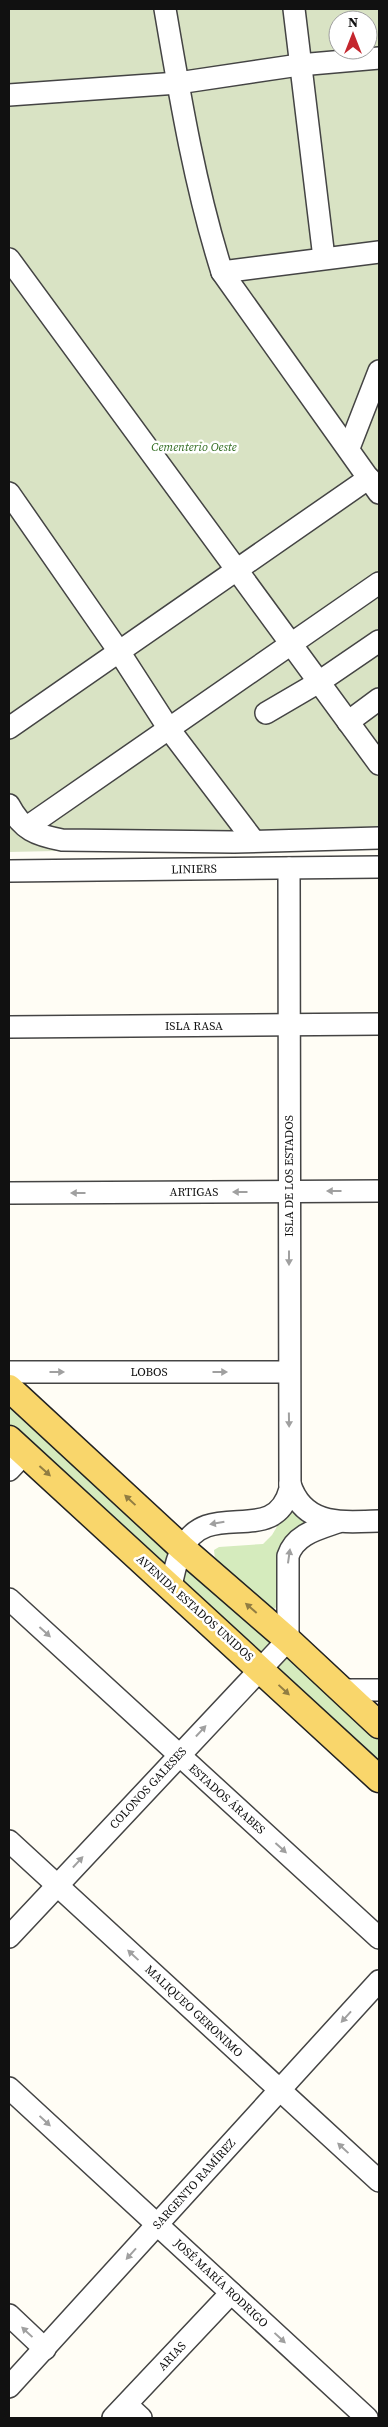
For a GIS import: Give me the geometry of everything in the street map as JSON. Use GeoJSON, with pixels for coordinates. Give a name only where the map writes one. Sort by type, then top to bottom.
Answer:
{"type":"FeatureCollection","features":[{"type":"Feature","properties":{"kind":"main road"},"geometry":{"type":"LineString","coordinates":[[9,1388],[182,1548],[288,1640],[379,1724]]}},
{"type":"Feature","properties":{"kind":"main road","name":"AVENIDA ESTADOS UNIDOS"},"geometry":{"type":"LineString","coordinates":[[14,1454],[171,1586],[379,1779]]}},
{"type":"Feature","properties":{"kind":"street"},"geometry":{"type":"LineString","coordinates":[[9,728],[118,650],[236,570],[374,485],[222,272],[213,242],[178,83],[165,9]]}},
{"type":"Feature","properties":{"kind":"street"},"geometry":{"type":"LineString","coordinates":[[294,9],[299,65],[324,258]]}},
{"type":"Feature","properties":{"kind":"street"},"geometry":{"type":"LineString","coordinates":[[9,95],[178,83],[299,65],[379,58]]}},
{"type":"Feature","properties":{"kind":"street"},"geometry":{"type":"LineString","coordinates":[[222,272],[379,252]]}},
{"type":"Feature","properties":{"kind":"street"},"geometry":{"type":"LineString","coordinates":[[9,259],[348,722],[378,759]]}},
{"type":"Feature","properties":{"kind":"street"},"geometry":{"type":"LineString","coordinates":[[349,448],[379,371]]}},
{"type":"Feature","properties":{"kind":"street"},"geometry":{"type":"LineString","coordinates":[[9,493],[118,650],[169,729],[254,841]]}},
{"type":"Feature","properties":{"kind":"street"},"geometry":{"type":"LineString","coordinates":[[27,827],[379,583]]}},
{"type":"Feature","properties":{"kind":"street"},"geometry":{"type":"LineString","coordinates":[[266,714],[319,682],[379,641]]}},
{"type":"Feature","properties":{"kind":"street"},"geometry":{"type":"LineString","coordinates":[[348,722],[379,699]]}},
{"type":"Feature","properties":{"kind":"street"},"geometry":{"type":"LineString","coordinates":[[9,804],[15,817],[36,835],[62,840],[254,841],[379,838]]}},
{"type":"Feature","properties":{"kind":"street","name":"LINIERS"},"geometry":{"type":"LineString","coordinates":[[9,871],[379,867]]}},
{"type":"Feature","properties":{"kind":"street","name":"ISLA DE LOS ESTADOS"},"geometry":{"type":"LineString","coordinates":[[182,1548],[192,1535],[205,1526],[229,1521],[261,1521],[272,1516],[288,1497],[290,1484],[289,868]]}},
{"type":"Feature","properties":{"kind":"street","name":"ISLA RASA"},"geometry":{"type":"LineString","coordinates":[[9,1027],[379,1024]]}},
{"type":"Feature","properties":{"kind":"street","name":"ARTIGAS"},"geometry":{"type":"LineString","coordinates":[[9,1193],[379,1191]]}},
{"type":"Feature","properties":{"kind":"street","name":"LOBOS"},"geometry":{"type":"LineString","coordinates":[[9,1372],[289,1372]]}},
{"type":"Feature","properties":{"kind":"street","name":"ISLA DE LOS ESTADOS"},"geometry":{"type":"LineString","coordinates":[[290,1484],[296,1499],[308,1511],[322,1519],[338,1522]]}},
{"type":"Feature","properties":{"kind":"street"},"geometry":{"type":"LineString","coordinates":[[288,1640],[288,1556],[291,1547],[295,1542],[313,1531],[338,1522],[379,1522]]}},
{"type":"Feature","properties":{"kind":"street"},"geometry":{"type":"LineString","coordinates":[[171,1586],[182,1548]]}},
{"type":"Feature","properties":{"kind":"street","name":"ESTADOS ÁRABES"},"geometry":{"type":"LineString","coordinates":[[9,1599],[379,1938]]}},
{"type":"Feature","properties":{"kind":"street","name":"COLONOS GALESES"},"geometry":{"type":"LineString","coordinates":[[9,1936],[260,1667],[288,1640]]}},
{"type":"Feature","properties":{"kind":"street"},"geometry":{"type":"LineString","coordinates":[[342,1690],[379,1690]]}},
{"type":"Feature","properties":{"kind":"street","name":"MALIQUEO GERONIMO"},"geometry":{"type":"LineString","coordinates":[[9,1841],[379,2181]]}},
{"type":"Feature","properties":{"kind":"street","name":"SARGENTO RAMÍREZ"},"geometry":{"type":"LineString","coordinates":[[9,2387],[379,1981]]}},
{"type":"Feature","properties":{"kind":"street","name":"JOSÉ MARÍA RODRIGO"},"geometry":{"type":"LineString","coordinates":[[9,2088],[367,2418]]}},
{"type":"Feature","properties":{"kind":"street","name":"ARIAS"},"geometry":{"type":"LineString","coordinates":[[127,2414],[231,2293]]}},
{"type":"Feature","properties":{"kind":"street"},"geometry":{"type":"LineString","coordinates":[[9,2315],[44,2348]]}},
{"type":"Feature","properties":{"kind":"green space","name":"Cementerio Oeste"},"geometry":{"type":"Polygon","coordinates":[[[9,9],[379,9],[379,844],[9,852],[9,9]]]}},
{"type":"Feature","properties":{"kind":"green space"},"geometry":{"type":"Polygon","coordinates":[[[9,1388],[379,1725],[379,1779],[9,1439],[9,1388]]]}},
{"type":"Feature","properties":{"kind":"green space"},"geometry":{"type":"Polygon","coordinates":[[[291,1503],[315,1525],[289,1536],[279,1549],[279,1605],[270,1612],[215,1560],[214,1550],[219,1547],[263,1544],[272,1535],[291,1503]]]}}]}
